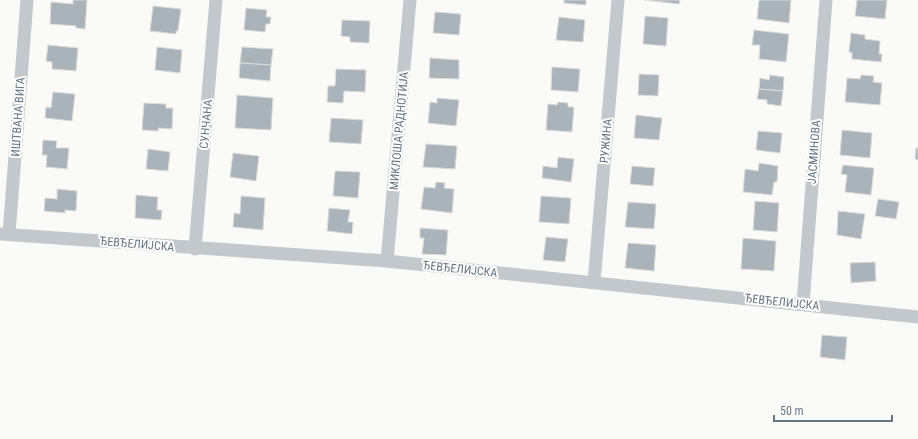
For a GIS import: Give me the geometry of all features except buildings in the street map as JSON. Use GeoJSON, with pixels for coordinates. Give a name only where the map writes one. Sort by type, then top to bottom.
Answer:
{"type":"FeatureCollection","features":[{"type":"Feature","properties":{"kind":"street","name":"ИШТВАНА ВИГА"},"geometry":{"type":"LineString","coordinates":[[4,234],[27,0]]}},
{"type":"Feature","properties":{"kind":"street","name":"СУНЧАНА"},"geometry":{"type":"LineString","coordinates":[[195,249],[216,0]]}},
{"type":"Feature","properties":{"kind":"street","name":"МИКЛОША РАДНОТИЈА"},"geometry":{"type":"LineString","coordinates":[[387,262],[410,0]]}},
{"type":"Feature","properties":{"kind":"street","name":"РУЖИНА"},"geometry":{"type":"LineString","coordinates":[[594,282],[618,0]]}},
{"type":"Feature","properties":{"kind":"street","name":"ЈАСМИНОВА"},"geometry":{"type":"LineString","coordinates":[[803,304],[826,0]]}},
{"type":"Feature","properties":{"kind":"street","name":"ЂЕВЂЕЛИЈСКА"},"geometry":{"type":"LineString","coordinates":[[4,234],[387,262],[594,282],[918,317]]}}]}
